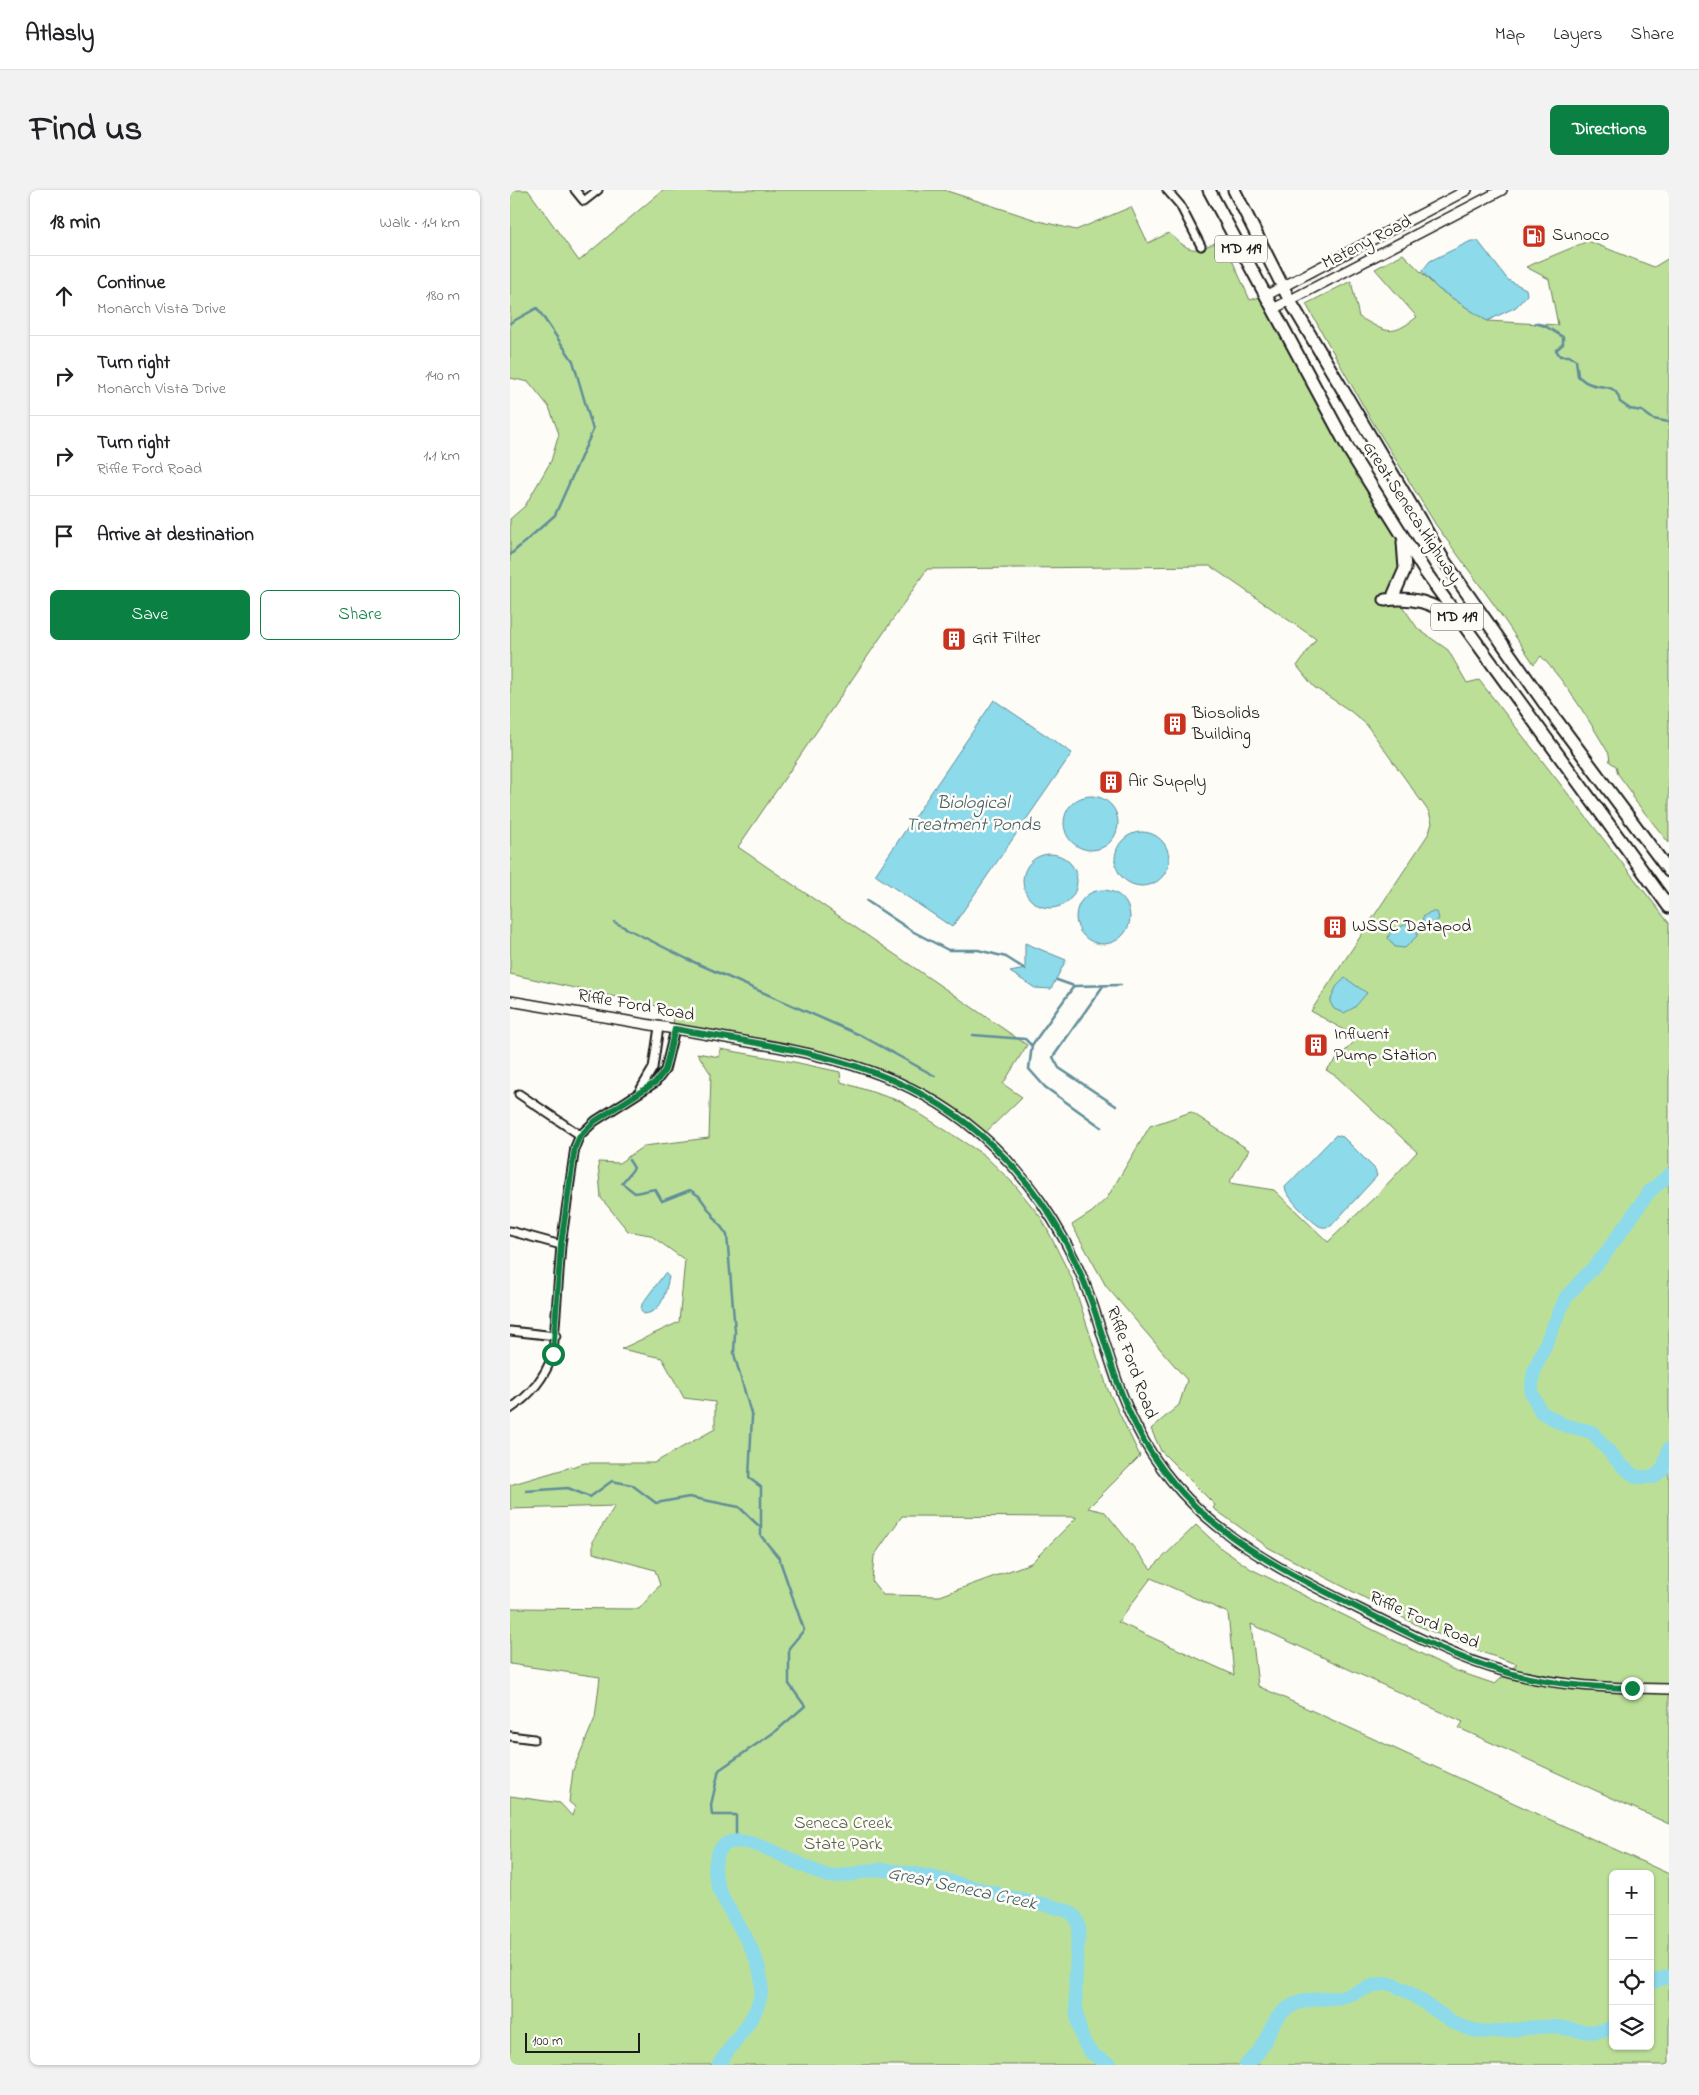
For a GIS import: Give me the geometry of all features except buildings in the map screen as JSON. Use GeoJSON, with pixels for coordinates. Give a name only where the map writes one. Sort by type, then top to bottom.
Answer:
{"type":"FeatureCollection","features":[{"type":"Feature","properties":{"kind":"main road","name":"Great Seneca Highway"},"geometry":{"type":"LineString","coordinates":[[1209,190],[1349,450],[1402,535],[1463,625],[1669,907]]}},
{"type":"Feature","properties":{"kind":"main road","name":"Great Seneca Highway"},"geometry":{"type":"LineString","coordinates":[[1234,190],[1290,302],[1445,562],[1549,710],[1669,871]]}},
{"type":"Feature","properties":{"kind":"main road"},"geometry":{"type":"LineString","coordinates":[[1402,535],[1406,569],[1389,597],[1409,598],[1428,603],[1463,625]]}},
{"type":"Feature","properties":{"kind":"street"},"geometry":{"type":"LineString","coordinates":[[576,190],[584,201],[598,190]]}},
{"type":"Feature","properties":{"kind":"street"},"geometry":{"type":"LineString","coordinates":[[1167,190],[1180,205],[1201,246]]}},
{"type":"Feature","properties":{"kind":"street","name":"Mateny Road"},"geometry":{"type":"LineString","coordinates":[[1267,296],[1467,190]]}},
{"type":"Feature","properties":{"kind":"street","name":"Mateny Road"},"geometry":{"type":"LineString","coordinates":[[1273,309],[1290,302],[1502,190]]}},
{"type":"Feature","properties":{"kind":"street","name":"Riffle Ford Road"},"geometry":{"type":"LineString","coordinates":[[510,1001],[814,1054],[886,1075],[931,1099],[982,1136],[1020,1174],[1060,1230],[1091,1300],[1122,1395],[1145,1443],[1186,1499],[1214,1524],[1243,1546],[1293,1576],[1446,1652],[1504,1672],[1554,1683],[1596,1687],[1669,1689]]}},
{"type":"Feature","properties":{"kind":"street"},"geometry":{"type":"LineString","coordinates":[[639,1092],[653,1068],[659,1027]]}},
{"type":"Feature","properties":{"kind":"street"},"geometry":{"type":"LineString","coordinates":[[510,1409],[532,1390],[547,1370],[556,1336],[561,1244],[571,1161],[580,1136],[595,1121],[656,1082],[665,1070],[675,1029]]}},
{"type":"Feature","properties":{"kind":"street"},"geometry":{"type":"LineString","coordinates":[[519,1094],[580,1136]]}},
{"type":"Feature","properties":{"kind":"street"},"geometry":{"type":"LineString","coordinates":[[510,1231],[561,1244]]}},
{"type":"Feature","properties":{"kind":"street"},"geometry":{"type":"LineString","coordinates":[[510,1331],[556,1336]]}},
{"type":"Feature","properties":{"kind":"street"},"geometry":{"type":"LineString","coordinates":[[510,1736],[534,1739]]}},
{"type":"Feature","properties":{"kind":"green space","name":"Seneca Creek State Park"},"geometry":{"type":"Polygon","coordinates":[[[510,190],[528,190],[579,261],[663,190],[944,190],[1039,221],[1076,230],[1131,207],[1148,243],[1169,233],[1184,245],[1194,249],[1223,240],[1250,300],[1267,295],[1402,535],[1406,560],[1394,594],[1418,629],[1448,650],[1467,683],[1479,680],[1669,923],[1669,1824],[1459,1728],[1463,1722],[1251,1624],[1258,1686],[1669,1874],[1669,2065],[510,2065],[510,1796],[560,1803],[572,1816],[575,1807],[569,1802],[573,1770],[595,1718],[600,1677],[510,1664],[510,1608],[639,1609],[660,1585],[655,1570],[593,1553],[593,1540],[615,1506],[510,1509],[510,1485],[585,1463],[654,1463],[715,1429],[715,1402],[684,1398],[662,1358],[621,1349],[679,1322],[685,1260],[650,1235],[628,1231],[601,1198],[598,1162],[619,1163],[644,1146],[709,1138],[711,1074],[697,1053],[719,1057],[720,1049],[840,1072],[841,1082],[900,1101],[984,1155],[1014,1184],[1042,1219],[1072,1279],[1108,1390],[1140,1456],[1088,1508],[1105,1512],[1151,1569],[1196,1525],[1222,1549],[1251,1569],[1454,1670],[1495,1684],[1517,1664],[1478,1651],[1419,1626],[1269,1548],[1213,1508],[1215,1505],[1161,1451],[1151,1429],[1179,1405],[1187,1380],[1106,1286],[1072,1225],[1092,1212],[1107,1198],[1150,1126],[1191,1112],[1249,1150],[1229,1183],[1274,1190],[1328,1242],[1378,1194],[1417,1152],[1337,1077],[1326,1070],[1358,1038],[1311,1011],[1429,833],[1432,823],[1429,812],[1366,724],[1349,710],[1314,687],[1297,666],[1316,639],[1210,566],[927,569],[738,847],[1027,1045],[1003,1084],[1022,1097],[982,1136],[962,1119],[859,1066],[675,1029],[671,1009],[510,974],[510,519],[525,506],[551,461],[559,434],[549,407],[529,382],[510,378],[510,190]],[[902,1516],[874,1556],[872,1581],[883,1595],[940,1596],[1031,1563],[1076,1517],[902,1516]],[[1151,1578],[1118,1622],[1234,1675],[1228,1613],[1151,1578]]]}},
{"type":"Feature","properties":{"kind":"green space"},"geometry":{"type":"Polygon","coordinates":[[[1588,241],[1654,267],[1669,258],[1669,843],[1632,797],[1632,793],[1618,774],[1616,766],[1610,762],[1609,754],[1569,691],[1541,656],[1534,664],[1495,606],[1436,525],[1369,416],[1306,304],[1351,281],[1359,317],[1388,330],[1394,330],[1408,324],[1417,317],[1375,269],[1403,254],[1437,288],[1487,321],[1558,325],[1549,279],[1526,267],[1588,241]]]}},
{"type":"Feature","properties":{"kind":"water"},"geometry":{"type":"Polygon","coordinates":[[[1471,241],[1478,241],[1508,280],[1526,289],[1527,295],[1516,307],[1487,321],[1437,288],[1422,271],[1430,261],[1471,241]]]}},
{"type":"Feature","properties":{"kind":"water","name":"Biological Treatment Ponds"},"geometry":{"type":"Polygon","coordinates":[[[994,700],[1072,753],[952,927],[875,875],[994,700]]]}},
{"type":"Feature","properties":{"kind":"water"},"geometry":{"type":"Polygon","coordinates":[[[1091,796],[1101,798],[1110,804],[1116,813],[1118,823],[1116,833],[1110,842],[1101,848],[1091,850],[1081,848],[1072,842],[1066,833],[1064,823],[1066,813],[1072,804],[1081,798],[1091,796]]]}},
{"type":"Feature","properties":{"kind":"water"},"geometry":{"type":"Polygon","coordinates":[[[1142,832],[1152,834],[1161,840],[1167,849],[1169,859],[1167,869],[1161,878],[1152,884],[1142,886],[1132,884],[1123,878],[1117,869],[1115,859],[1117,849],[1123,840],[1132,834],[1142,832]]]}},
{"type":"Feature","properties":{"kind":"water"},"geometry":{"type":"Polygon","coordinates":[[[1050,854],[1060,856],[1069,862],[1075,871],[1077,881],[1075,891],[1069,900],[1060,906],[1050,908],[1040,906],[1031,900],[1025,891],[1023,881],[1025,871],[1031,862],[1040,856],[1050,854]]]}},
{"type":"Feature","properties":{"kind":"water"},"geometry":{"type":"Polygon","coordinates":[[[1103,890],[1113,892],[1122,898],[1128,907],[1130,917],[1128,927],[1122,936],[1113,942],[1103,944],[1093,942],[1084,936],[1078,927],[1076,917],[1078,907],[1084,898],[1093,892],[1103,890]]]}},
{"type":"Feature","properties":{"kind":"water"},"geometry":{"type":"Polygon","coordinates":[[[1430,912],[1437,912],[1439,919],[1428,927],[1422,923],[1423,917],[1430,912]]]}},
{"type":"Feature","properties":{"kind":"water"},"geometry":{"type":"Polygon","coordinates":[[[1409,923],[1418,925],[1417,936],[1405,948],[1395,947],[1388,938],[1391,931],[1409,923]]]}},
{"type":"Feature","properties":{"kind":"water"},"geometry":{"type":"Polygon","coordinates":[[[1025,943],[1066,960],[1051,989],[1035,988],[1010,972],[1025,969],[1025,943]]]}},
{"type":"Feature","properties":{"kind":"water"},"geometry":{"type":"Polygon","coordinates":[[[1345,978],[1367,993],[1355,1007],[1344,1013],[1334,1009],[1330,1002],[1336,987],[1345,978]]]}},
{"type":"Feature","properties":{"kind":"water"},"geometry":{"type":"Polygon","coordinates":[[[1336,1135],[1343,1137],[1375,1169],[1377,1176],[1331,1226],[1322,1227],[1299,1208],[1289,1196],[1285,1187],[1336,1135]]]}},
{"type":"Feature","properties":{"kind":"water"},"geometry":{"type":"Polygon","coordinates":[[[665,1273],[669,1277],[662,1301],[655,1310],[644,1314],[641,1310],[642,1304],[665,1273]]]}},
{"type":"Feature","properties":{"kind":"waterway"},"geometry":{"type":"LineString","coordinates":[[510,323],[537,308],[573,361],[593,430],[555,515],[510,555]]}},
{"type":"Feature","properties":{"kind":"waterway"},"geometry":{"type":"LineString","coordinates":[[1535,323],[1545,326],[1563,337],[1563,344],[1556,350],[1560,356],[1569,356],[1576,360],[1578,376],[1584,381],[1612,389],[1620,402],[1630,409],[1642,411],[1653,419],[1669,422]]}},
{"type":"Feature","properties":{"kind":"waterway"},"geometry":{"type":"LineString","coordinates":[[867,901],[912,931],[948,950],[978,950],[1006,957],[1025,969]]}},
{"type":"Feature","properties":{"kind":"waterway"},"geometry":{"type":"LineString","coordinates":[[614,922],[687,959],[862,1036],[935,1076]]}},
{"type":"Feature","properties":{"kind":"waterway"},"geometry":{"type":"LineString","coordinates":[[1057,980],[1074,986],[1121,985]]}},
{"type":"Feature","properties":{"kind":"waterway"},"geometry":{"type":"LineString","coordinates":[[1074,986],[1032,1045],[1029,1069],[1045,1087],[1101,1127]]}},
{"type":"Feature","properties":{"kind":"waterway"},"geometry":{"type":"LineString","coordinates":[[1103,986],[1053,1057],[1059,1068],[1116,1106]]}},
{"type":"Feature","properties":{"kind":"waterway"},"geometry":{"type":"LineString","coordinates":[[973,1035],[1025,1039],[1031,1045]]}},
{"type":"Feature","properties":{"kind":"waterway"},"geometry":{"type":"LineString","coordinates":[[629,1160],[634,1168],[622,1183],[635,1193],[655,1189],[662,1201],[690,1190],[699,1196],[727,1235],[735,1331],[734,1354],[752,1417],[749,1478],[761,1487],[761,1536],[779,1558],[804,1630],[789,1648],[789,1684],[805,1706],[776,1731],[719,1770],[711,1805],[712,1815],[736,1815],[736,1842]]}},
{"type":"Feature","properties":{"kind":"waterway","name":"Great Seneca Creek"},"geometry":{"type":"LineString","coordinates":[[1669,1175],[1649,1192],[1603,1257],[1566,1297],[1534,1371],[1531,1392],[1541,1412],[1564,1425],[1592,1432],[1621,1465],[1636,1477],[1654,1477],[1663,1469],[1669,1449]]}},
{"type":"Feature","properties":{"kind":"waterway"},"geometry":{"type":"LineString","coordinates":[[526,1491],[568,1488],[590,1497],[612,1481],[632,1485],[656,1503],[689,1497],[739,1507],[761,1528]]}},
{"type":"Feature","properties":{"kind":"waterway","name":"Great Seneca Creek"},"geometry":{"type":"LineString","coordinates":[[719,2065],[753,2016],[760,1998],[761,1979],[756,1960],[728,1907],[715,1873],[717,1856],[725,1845],[737,1841],[769,1850],[818,1873],[829,1876],[843,1876],[878,1870],[916,1874],[1070,1912],[1076,1918],[1079,1926],[1075,1990],[1078,2024],[1082,2038],[1089,2050],[1096,2057],[1111,2065]]}},
{"type":"Feature","properties":{"kind":"waterway","name":"Great Seneca Creek"},"geometry":{"type":"LineString","coordinates":[[1654,1982],[1669,1976]]}},
{"type":"Feature","properties":{"kind":"waterway","name":"Great Seneca Creek"},"geometry":{"type":"LineString","coordinates":[[1246,2065],[1260,2050],[1277,2018],[1291,2006],[1305,2001],[1346,1996],[1378,1984],[1398,1987],[1457,2024],[1478,2031],[1498,2032],[1547,2026],[1593,2032],[1609,2028]]}},
{"type":"Feature","properties":{"kind":"place","name":"Sunoco"},"geometry":{"type":"Point","coordinates":[1534,236]}},
{"type":"Feature","properties":{"kind":"place","name":"Grit Filter"},"geometry":{"type":"Point","coordinates":[954,639]}},
{"type":"Feature","properties":{"kind":"place","name":"Biosolids Building"},"geometry":{"type":"Point","coordinates":[1175,724]}},
{"type":"Feature","properties":{"kind":"place","name":"Air Supply"},"geometry":{"type":"Point","coordinates":[1111,782]}},
{"type":"Feature","properties":{"kind":"place","name":"WSSC Datapod"},"geometry":{"type":"Point","coordinates":[1335,927]}},
{"type":"Feature","properties":{"kind":"place","name":"Influent Pump Station"},"geometry":{"type":"Point","coordinates":[1316,1045]}},
{"type":"Feature","properties":{"kind":"route"},"geometry":{"type":"LineString","coordinates":[[553,1354],[556,1336],[561,1244],[571,1161],[575,1147],[580,1136],[595,1121],[656,1082],[665,1070],[675,1029],[814,1054],[859,1066],[886,1075],[938,1103],[962,1119],[1003,1155],[1039,1198],[1060,1230],[1079,1270],[1091,1300],[1122,1395],[1145,1443],[1186,1499],[1214,1524],[1260,1558],[1446,1652],[1504,1672],[1554,1683],[1632,1688]]}}]}
